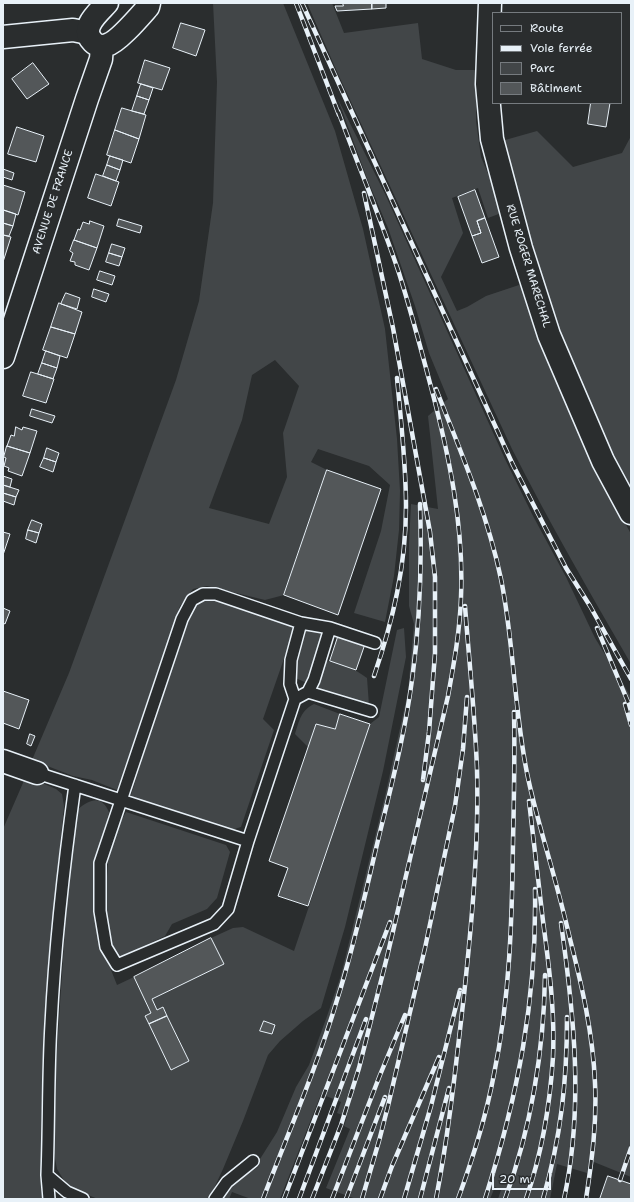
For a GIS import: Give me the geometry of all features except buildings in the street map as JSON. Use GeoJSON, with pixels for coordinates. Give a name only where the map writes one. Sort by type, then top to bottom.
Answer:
{"type":"FeatureCollection","features":[{"type":"Feature","properties":{"kind":"street","name":"AVENUE DE FRANCE"},"geometry":{"type":"LineString","coordinates":[[3,357],[101,59],[89,26],[92,19],[107,3]]}},
{"type":"Feature","properties":{"kind":"street"},"geometry":{"type":"LineString","coordinates":[[3,37],[73,30],[95,40],[113,43],[148,7],[150,3]]}},
{"type":"Feature","properties":{"kind":"street","name":"RUE ROGER MARECHAL"},"geometry":{"type":"LineString","coordinates":[[490,3],[487,84],[492,139],[521,248],[549,335],[603,461],[631,513]]}},
{"type":"Feature","properties":{"kind":"street"},"geometry":{"type":"LineString","coordinates":[[3,761],[37,773]]}},
{"type":"Feature","properties":{"kind":"lane"},"geometry":{"type":"LineString","coordinates":[[301,623],[291,660],[290,684],[295,699],[248,841],[228,909],[214,924],[117,965],[106,947],[100,911],[100,863],[182,619],[192,600],[203,594],[216,594],[301,623],[330,628],[375,643]]}},
{"type":"Feature","properties":{"kind":"lane"},"geometry":{"type":"LineString","coordinates":[[295,699],[308,692],[314,680],[330,628]]}},
{"type":"Feature","properties":{"kind":"lane"},"geometry":{"type":"LineString","coordinates":[[308,692],[371,711]]}},
{"type":"Feature","properties":{"kind":"lane"},"geometry":{"type":"LineString","coordinates":[[37,773],[248,841]]}},
{"type":"Feature","properties":{"kind":"lane"},"geometry":{"type":"LineString","coordinates":[[50,1199],[47,1175],[51,1025],[58,930],[75,785]]}},
{"type":"Feature","properties":{"kind":"lane"},"geometry":{"type":"LineString","coordinates":[[215,1199],[227,1182],[253,1161]]}},
{"type":"Feature","properties":{"kind":"lane"},"geometry":{"type":"LineString","coordinates":[[47,1175],[66,1192],[83,1199]]}},
{"type":"Feature","properties":{"kind":"green space"},"geometry":{"type":"Polygon","coordinates":[[[213,3],[283,3],[335,131],[363,229],[385,329],[397,439],[400,491],[399,530],[394,576],[385,622],[354,613],[381,531],[390,485],[369,466],[318,449],[311,462],[327,470],[284,595],[265,600],[207,586],[193,589],[180,606],[117,790],[92,780],[73,776],[32,760],[69,673],[176,380],[199,301],[213,203],[217,82],[213,3]],[[275,360],[252,375],[242,420],[209,508],[269,524],[287,477],[283,433],[299,386],[275,360]]]}},
{"type":"Feature","properties":{"kind":"green space"},"geometry":{"type":"Polygon","coordinates":[[[307,3],[332,3],[344,33],[418,23],[422,59],[456,70],[476,70],[476,121],[481,157],[504,212],[488,218],[478,188],[452,198],[463,233],[441,277],[457,311],[486,296],[525,283],[607,490],[631,534],[631,664],[555,530],[512,449],[338,74],[307,3]]]}},
{"type":"Feature","properties":{"kind":"green space"},"geometry":{"type":"Polygon","coordinates":[[[337,97],[386,196],[505,459],[533,516],[566,577],[595,638],[631,697],[631,1177],[589,1160],[587,1173],[557,1164],[550,1199],[498,1199],[501,1190],[495,1187],[490,1199],[356,1199],[326,1188],[350,1129],[344,1126],[347,1117],[337,1113],[341,1102],[321,1094],[280,1199],[251,1199],[232,1192],[229,1199],[222,1199],[231,1184],[258,1167],[260,1159],[277,1132],[296,1087],[309,1065],[341,975],[385,796],[408,692],[414,624],[409,606],[409,543],[411,504],[438,509],[428,416],[448,399],[429,353],[415,306],[388,228],[368,181],[337,97]]]}},
{"type":"Feature","properties":{"kind":"green space"},"geometry":{"type":"Polygon","coordinates":[[[537,131],[573,167],[622,153],[631,136],[631,499],[617,475],[537,277],[498,142],[537,131]]]}},
{"type":"Feature","properties":{"kind":"green space"},"geometry":{"type":"Polygon","coordinates":[[[204,599],[218,599],[295,627],[263,719],[274,730],[241,827],[231,830],[130,798],[186,620],[194,603],[204,599]]]}},
{"type":"Feature","properties":{"kind":"green space"},"geometry":{"type":"Polygon","coordinates":[[[404,628],[406,657],[383,771],[345,927],[321,1008],[280,1041],[268,1055],[243,1121],[209,1199],[98,1199],[78,1191],[65,1182],[57,1169],[54,1153],[56,1064],[69,870],[78,809],[95,800],[106,806],[109,812],[97,862],[105,955],[117,985],[134,977],[151,1013],[145,1016],[172,1070],[189,1061],[163,1007],[157,1010],[152,999],[224,964],[211,938],[233,928],[243,927],[294,951],[370,724],[379,717],[397,630],[404,628]]]}},
{"type":"Feature","properties":{"kind":"green space"},"geometry":{"type":"Polygon","coordinates":[[[307,629],[324,632],[307,683],[293,677],[307,629]]]}},
{"type":"Feature","properties":{"kind":"green space"},"geometry":{"type":"Polygon","coordinates":[[[323,661],[335,662],[346,666],[367,678],[369,705],[318,690],[323,661]]]}},
{"type":"Feature","properties":{"kind":"green space"},"geometry":{"type":"Polygon","coordinates":[[[314,704],[340,714],[335,729],[316,724],[308,747],[295,734],[299,720],[303,713],[314,704]]]}},
{"type":"Feature","properties":{"kind":"green space"},"geometry":{"type":"Polygon","coordinates":[[[26,776],[56,789],[62,794],[64,806],[50,953],[43,1051],[41,1150],[43,1199],[3,1199],[3,829],[26,776]]]}},
{"type":"Feature","properties":{"kind":"green space"},"geometry":{"type":"Polygon","coordinates":[[[126,812],[226,845],[230,852],[217,898],[207,909],[172,924],[165,936],[121,957],[110,941],[105,906],[108,862],[116,830],[126,812]]]}},
{"type":"Feature","properties":{"kind":"railway"},"geometry":{"type":"LineString","coordinates":[[296,3],[339,115]]}},
{"type":"Feature","properties":{"kind":"railway"},"geometry":{"type":"LineString","coordinates":[[302,3],[513,465],[566,568],[590,606],[631,679]]}},
{"type":"Feature","properties":{"kind":"railway"},"geometry":{"type":"LineString","coordinates":[[312,1199],[341,1125],[359,1068],[387,957],[448,696],[458,634],[461,597],[458,517],[438,413],[399,273],[385,232],[338,111]]}},
{"type":"Feature","properties":{"kind":"railway"},"geometry":{"type":"LineString","coordinates":[[364,193],[393,328],[430,532],[435,577],[435,653],[429,732],[423,780]]}},
{"type":"Feature","properties":{"kind":"railway"},"geometry":{"type":"LineString","coordinates":[[374,676],[387,634],[397,592],[404,550],[406,506],[405,474],[397,378]]}},
{"type":"Feature","properties":{"kind":"railway"},"geometry":{"type":"LineString","coordinates":[[436,389],[473,483],[495,554],[509,627],[519,725],[527,773],[579,974],[586,1010],[594,1065],[595,1098],[594,1141],[586,1199]]}},
{"type":"Feature","properties":{"kind":"railway"},"geometry":{"type":"LineString","coordinates":[[263,1199],[311,1075],[329,1025],[348,964],[405,725],[412,680],[419,614],[421,548],[420,504]]}},
{"type":"Feature","properties":{"kind":"railway"},"geometry":{"type":"LineString","coordinates":[[436,1199],[441,1174],[458,1047],[470,939],[476,854],[477,769],[465,606]]}},
{"type":"Feature","properties":{"kind":"railway"},"geometry":{"type":"LineString","coordinates":[[597,628],[631,709]]}},
{"type":"Feature","properties":{"kind":"railway"},"geometry":{"type":"LineString","coordinates":[[362,1199],[388,1106],[425,948],[455,806],[463,749],[467,697]]}},
{"type":"Feature","properties":{"kind":"railway"},"geometry":{"type":"LineString","coordinates":[[625,704],[631,725]]}},
{"type":"Feature","properties":{"kind":"railway"},"geometry":{"type":"LineString","coordinates":[[458,1199],[483,1122],[491,1090],[504,1016],[512,900],[514,712]]}},
{"type":"Feature","properties":{"kind":"railway"},"geometry":{"type":"LineString","coordinates":[[526,1199],[541,1147],[552,1075],[553,1057],[552,1006],[549,972],[529,801]]}},
{"type":"Feature","properties":{"kind":"railway"},"geometry":{"type":"LineString","coordinates":[[485,1199],[507,1122],[523,1046],[533,969],[535,889]]}},
{"type":"Feature","properties":{"kind":"railway"},"geometry":{"type":"LineString","coordinates":[[284,1199],[390,922]]}},
{"type":"Feature","properties":{"kind":"railway"},"geometry":{"type":"LineString","coordinates":[[561,923],[570,992],[575,1061],[574,1130],[564,1199]]}},
{"type":"Feature","properties":{"kind":"railway"},"geometry":{"type":"LineString","coordinates":[[505,1199],[529,1117],[539,1060],[545,975]]}},
{"type":"Feature","properties":{"kind":"railway"},"geometry":{"type":"LineString","coordinates":[[404,1199],[431,1106],[460,990]]}},
{"type":"Feature","properties":{"kind":"railway"},"geometry":{"type":"LineString","coordinates":[[332,1199],[405,1015]]}},
{"type":"Feature","properties":{"kind":"railway"},"geometry":{"type":"LineString","coordinates":[[543,1199],[559,1131],[562,1109],[566,1064],[567,1017]]}},
{"type":"Feature","properties":{"kind":"railway"},"geometry":{"type":"LineString","coordinates":[[299,1199],[366,1019]]}},
{"type":"Feature","properties":{"kind":"railway"},"geometry":{"type":"LineString","coordinates":[[380,1199],[392,1166],[439,1057]]}},
{"type":"Feature","properties":{"kind":"railway"},"geometry":{"type":"LineString","coordinates":[[420,1199],[449,1088]]}},
{"type":"Feature","properties":{"kind":"railway"},"geometry":{"type":"LineString","coordinates":[[346,1199],[385,1097]]}},
{"type":"Feature","properties":{"kind":"railway"},"geometry":{"type":"LineString","coordinates":[[620,1180],[631,1148]]}}]}
